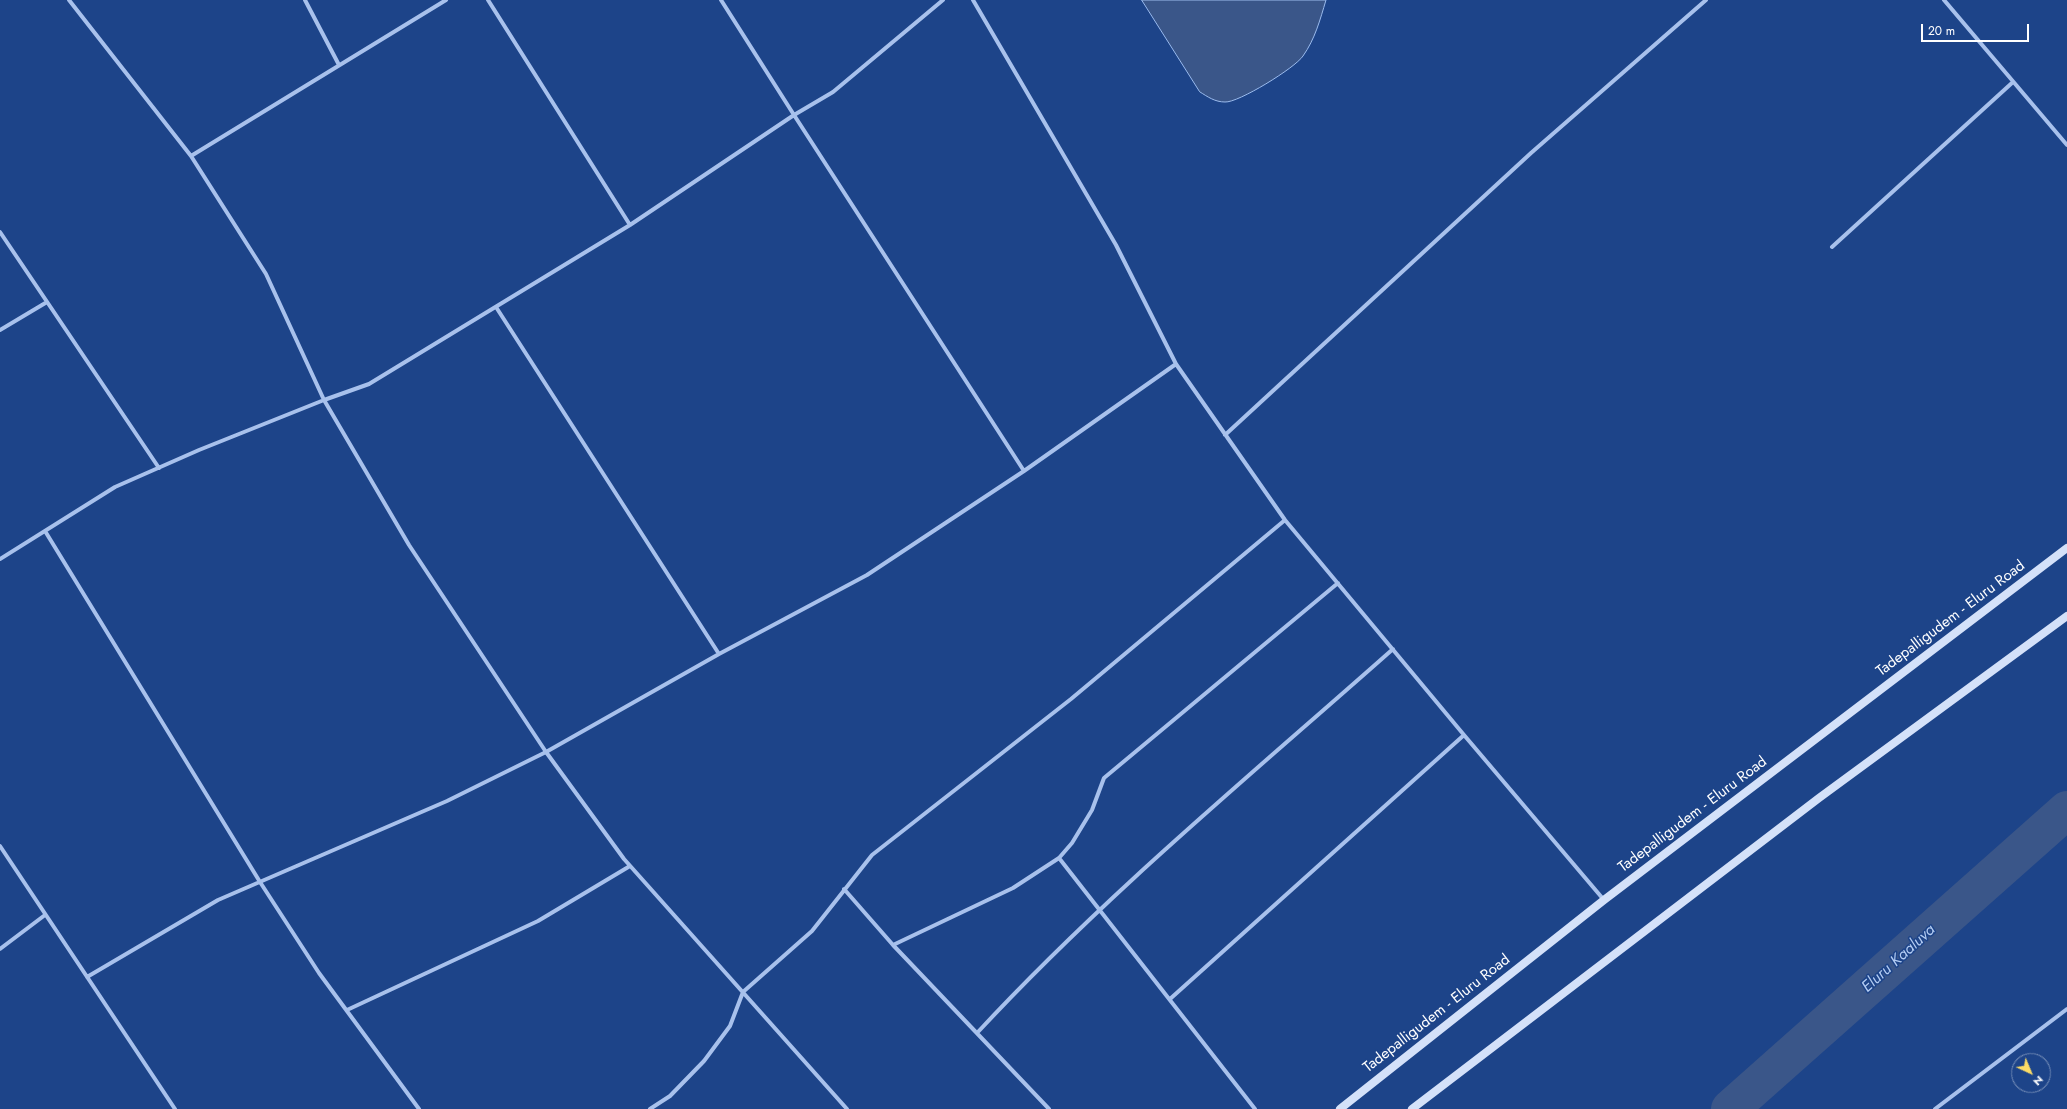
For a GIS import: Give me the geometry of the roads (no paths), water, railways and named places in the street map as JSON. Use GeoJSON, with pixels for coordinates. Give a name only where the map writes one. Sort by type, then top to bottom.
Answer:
{"type":"FeatureCollection","features":[{"type":"Feature","properties":{"kind":"main road","name":"Tadepalligudem - Eluru Road"},"geometry":{"type":"LineString","coordinates":[[1340,1109],[1604,900],[2067,548]]}},
{"type":"Feature","properties":{"kind":"main road"},"geometry":{"type":"LineString","coordinates":[[1412,1109],[1819,798],[2067,616]]}},
{"type":"Feature","properties":{"kind":"street"},"geometry":{"type":"LineString","coordinates":[[68,0],[191,156],[266,274],[324,400],[409,544],[546,752],[630,866],[847,1109]]}},
{"type":"Feature","properties":{"kind":"street"},"geometry":{"type":"LineString","coordinates":[[305,0],[339,65]]}},
{"type":"Feature","properties":{"kind":"street"},"geometry":{"type":"LineString","coordinates":[[191,156],[446,0]]}},
{"type":"Feature","properties":{"kind":"street"},"geometry":{"type":"LineString","coordinates":[[488,0],[630,225]]}},
{"type":"Feature","properties":{"kind":"street"},"geometry":{"type":"LineString","coordinates":[[722,0],[794,115],[1024,471]]}},
{"type":"Feature","properties":{"kind":"street"},"geometry":{"type":"LineString","coordinates":[[0,559],[115,487],[324,400],[369,384],[630,225],[794,115],[833,92],[943,0]]}},
{"type":"Feature","properties":{"kind":"street"},"geometry":{"type":"LineString","coordinates":[[973,0],[1116,245],[1176,364],[1225,435],[1285,520],[1464,736],[1604,900]]}},
{"type":"Feature","properties":{"kind":"street"},"geometry":{"type":"LineString","coordinates":[[1225,435],[1531,153],[1706,0]]}},
{"type":"Feature","properties":{"kind":"street"},"geometry":{"type":"LineString","coordinates":[[1944,0],[2067,145]]}},
{"type":"Feature","properties":{"kind":"street"},"geometry":{"type":"LineString","coordinates":[[1832,247],[2013,82]]}},
{"type":"Feature","properties":{"kind":"street"},"geometry":{"type":"LineString","coordinates":[[0,232],[159,468]]}},
{"type":"Feature","properties":{"kind":"street"},"geometry":{"type":"LineString","coordinates":[[0,330],[47,302]]}},
{"type":"Feature","properties":{"kind":"street"},"geometry":{"type":"LineString","coordinates":[[496,307],[718,654]]}},
{"type":"Feature","properties":{"kind":"street"},"geometry":{"type":"LineString","coordinates":[[87,977],[218,900],[447,801],[546,752],[718,654],[867,575],[1024,471],[1176,364]]}},
{"type":"Feature","properties":{"kind":"street"},"geometry":{"type":"LineString","coordinates":[[650,1109],[670,1096],[704,1062],[730,1026],[743,992],[812,931],[872,855],[1071,699],[1285,520]]}},
{"type":"Feature","properties":{"kind":"street"},"geometry":{"type":"LineString","coordinates":[[45,531],[260,882],[319,973],[419,1109]]}},
{"type":"Feature","properties":{"kind":"street"},"geometry":{"type":"LineString","coordinates":[[893,944],[1013,888],[1059,858],[1072,843],[1092,810],[1104,778],[1338,583]]}},
{"type":"Feature","properties":{"kind":"street"},"geometry":{"type":"LineString","coordinates":[[977,1033],[1023,984],[1100,909],[1393,649]]}},
{"type":"Feature","properties":{"kind":"street"},"geometry":{"type":"LineString","coordinates":[[1170,999],[1464,736]]}},
{"type":"Feature","properties":{"kind":"street"},"geometry":{"type":"LineString","coordinates":[[0,846],[175,1109]]}},
{"type":"Feature","properties":{"kind":"street"},"geometry":{"type":"LineString","coordinates":[[1059,858],[1255,1109]]}},
{"type":"Feature","properties":{"kind":"street"},"geometry":{"type":"LineString","coordinates":[[347,1010],[538,921],[630,866]]}},
{"type":"Feature","properties":{"kind":"street"},"geometry":{"type":"LineString","coordinates":[[844,889],[893,944],[1049,1109]]}},
{"type":"Feature","properties":{"kind":"street"},"geometry":{"type":"LineString","coordinates":[[0,949],[45,915]]}},
{"type":"Feature","properties":{"kind":"street"},"geometry":{"type":"LineString","coordinates":[[1935,1109],[2067,1008]]}},
{"type":"Feature","properties":{"kind":"water"},"geometry":{"type":"Polygon","coordinates":[[[1142,0],[1326,0],[1314,36],[1307,50],[1298,61],[1266,84],[1242,97],[1232,101],[1221,102],[1200,92],[1142,0]]]}},
{"type":"Feature","properties":{"kind":"waterway","name":"Eluru Kaaluva"},"geometry":{"type":"LineString","coordinates":[[1730,1109],[2067,810]]}}]}
